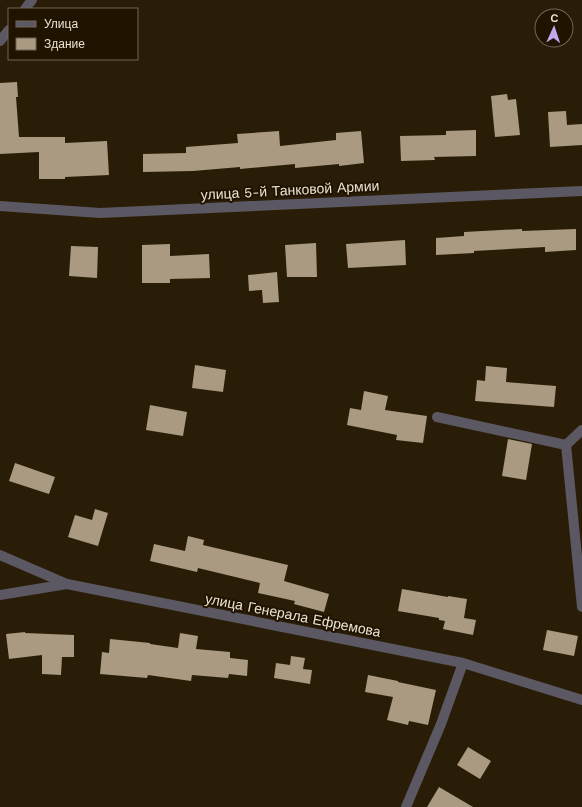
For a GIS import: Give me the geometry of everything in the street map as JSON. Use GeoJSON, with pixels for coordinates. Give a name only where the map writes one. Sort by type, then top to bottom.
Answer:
{"type":"FeatureCollection","features":[{"type":"Feature","properties":{"kind":"street"},"geometry":{"type":"LineString","coordinates":[[26,8],[32,0]]}},
{"type":"Feature","properties":{"kind":"street"},"geometry":{"type":"LineString","coordinates":[[0,42],[8,31]]}},
{"type":"Feature","properties":{"kind":"street","name":"улица 5-й Танковой Армии"},"geometry":{"type":"LineString","coordinates":[[0,206],[100,213],[582,191]]}},
{"type":"Feature","properties":{"kind":"street"},"geometry":{"type":"LineString","coordinates":[[437,417],[566,445]]}},
{"type":"Feature","properties":{"kind":"street"},"geometry":{"type":"LineString","coordinates":[[566,445],[582,430]]}},
{"type":"Feature","properties":{"kind":"street"},"geometry":{"type":"LineString","coordinates":[[566,445],[582,607]]}},
{"type":"Feature","properties":{"kind":"street","name":"улица Генерала Ефремова"},"geometry":{"type":"LineString","coordinates":[[0,555],[67,584],[463,663],[582,700]]}},
{"type":"Feature","properties":{"kind":"street"},"geometry":{"type":"LineString","coordinates":[[0,595],[67,584]]}},
{"type":"Feature","properties":{"kind":"street"},"geometry":{"type":"LineString","coordinates":[[406,807],[441,724],[463,663]]}},
{"type":"Feature","properties":{"kind":"building"},"geometry":{"type":"Polygon","coordinates":[[[17,82],[18,97],[16,97],[19,137],[65,137],[65,143],[107,141],[109,175],[65,177],[65,179],[39,179],[39,152],[0,154],[0,83],[17,82]]]}},
{"type":"Feature","properties":{"kind":"building"},"geometry":{"type":"Polygon","coordinates":[[[507,94],[508,100],[516,99],[520,135],[495,137],[491,96],[507,94]]]}},
{"type":"Feature","properties":{"kind":"building"},"geometry":{"type":"Polygon","coordinates":[[[566,111],[567,125],[582,124],[582,145],[550,147],[548,112],[566,111]]]}},
{"type":"Feature","properties":{"kind":"building"},"geometry":{"type":"Polygon","coordinates":[[[476,130],[476,156],[434,157],[435,160],[401,161],[400,136],[446,135],[446,131],[476,130]]]}},
{"type":"Feature","properties":{"kind":"building"},"geometry":{"type":"Polygon","coordinates":[[[279,131],[280,146],[336,140],[336,133],[361,131],[364,163],[295,168],[295,164],[240,169],[240,167],[193,171],[143,172],[143,154],[186,153],[186,147],[238,143],[237,134],[279,131]]]}},
{"type":"Feature","properties":{"kind":"building"},"geometry":{"type":"Polygon","coordinates":[[[522,229],[522,231],[576,229],[576,250],[545,252],[545,247],[474,251],[474,253],[436,255],[436,238],[464,236],[464,232],[522,229]]]}},
{"type":"Feature","properties":{"kind":"building"},"geometry":{"type":"Polygon","coordinates":[[[405,240],[406,265],[348,268],[346,244],[405,240]]]}},
{"type":"Feature","properties":{"kind":"building"},"geometry":{"type":"Polygon","coordinates":[[[316,243],[317,277],[287,277],[285,245],[316,243]]]}},
{"type":"Feature","properties":{"kind":"building"},"geometry":{"type":"Polygon","coordinates":[[[170,244],[170,256],[209,254],[210,278],[170,279],[170,283],[142,283],[142,245],[170,244]]]}},
{"type":"Feature","properties":{"kind":"building"},"geometry":{"type":"Polygon","coordinates":[[[71,246],[98,247],[97,278],[69,276],[71,246]]]}},
{"type":"Feature","properties":{"kind":"building"},"geometry":{"type":"Polygon","coordinates":[[[277,272],[279,302],[263,303],[262,290],[249,291],[248,275],[277,272]]]}},
{"type":"Feature","properties":{"kind":"building"},"geometry":{"type":"Polygon","coordinates":[[[195,365],[226,370],[223,392],[192,388],[195,365]]]}},
{"type":"Feature","properties":{"kind":"building"},"geometry":{"type":"Polygon","coordinates":[[[486,366],[507,368],[506,382],[556,386],[554,407],[475,401],[477,380],[485,381],[486,366]]]}},
{"type":"Feature","properties":{"kind":"building"},"geometry":{"type":"Polygon","coordinates":[[[364,391],[388,396],[385,410],[427,416],[423,443],[396,440],[397,435],[347,425],[350,408],[361,410],[364,391]]]}},
{"type":"Feature","properties":{"kind":"building"},"geometry":{"type":"Polygon","coordinates":[[[150,405],[187,412],[183,436],[146,430],[150,405]]]}},
{"type":"Feature","properties":{"kind":"building"},"geometry":{"type":"Polygon","coordinates":[[[508,439],[532,444],[526,480],[502,476],[508,439]]]}},
{"type":"Feature","properties":{"kind":"building"},"geometry":{"type":"Polygon","coordinates":[[[15,463],[55,477],[49,494],[9,481],[15,463]]]}},
{"type":"Feature","properties":{"kind":"building"},"geometry":{"type":"Polygon","coordinates":[[[95,509],[108,513],[98,546],[68,537],[75,515],[92,520],[95,509]]]}},
{"type":"Feature","properties":{"kind":"building"},"geometry":{"type":"Polygon","coordinates":[[[188,536],[204,540],[203,545],[288,565],[284,581],[329,594],[324,612],[294,604],[295,601],[258,593],[260,583],[198,568],[197,572],[150,561],[154,544],[185,551],[188,536]]]}},
{"type":"Feature","properties":{"kind":"building"},"geometry":{"type":"Polygon","coordinates":[[[402,589],[467,599],[464,618],[476,620],[473,635],[443,629],[445,621],[439,620],[439,618],[398,611],[402,589]]]}},
{"type":"Feature","properties":{"kind":"building"},"geometry":{"type":"Polygon","coordinates":[[[547,630],[578,636],[574,656],[543,650],[547,630]]]}},
{"type":"Feature","properties":{"kind":"building"},"geometry":{"type":"Polygon","coordinates":[[[25,632],[74,635],[74,657],[62,657],[61,675],[42,674],[42,655],[9,659],[6,634],[25,632]]]}},
{"type":"Feature","properties":{"kind":"building"},"geometry":{"type":"Polygon","coordinates":[[[180,633],[198,636],[196,649],[230,652],[230,658],[248,660],[247,676],[229,674],[228,678],[192,675],[191,681],[148,675],[147,678],[100,674],[102,652],[109,653],[110,639],[150,643],[178,648],[180,633]]]}},
{"type":"Feature","properties":{"kind":"building"},"geometry":{"type":"Polygon","coordinates":[[[291,656],[305,658],[303,669],[312,670],[310,684],[274,678],[276,663],[290,665],[291,656]]]}},
{"type":"Feature","properties":{"kind":"building"},"geometry":{"type":"Polygon","coordinates":[[[368,675],[436,690],[428,725],[409,721],[408,725],[387,720],[393,697],[365,692],[368,675]]]}},
{"type":"Feature","properties":{"kind":"building"},"geometry":{"type":"Polygon","coordinates":[[[468,747],[491,761],[480,779],[457,765],[468,747]]]}},
{"type":"Feature","properties":{"kind":"building"},"geometry":{"type":"Polygon","coordinates":[[[439,787],[473,807],[427,807],[439,787]]]}}]}
